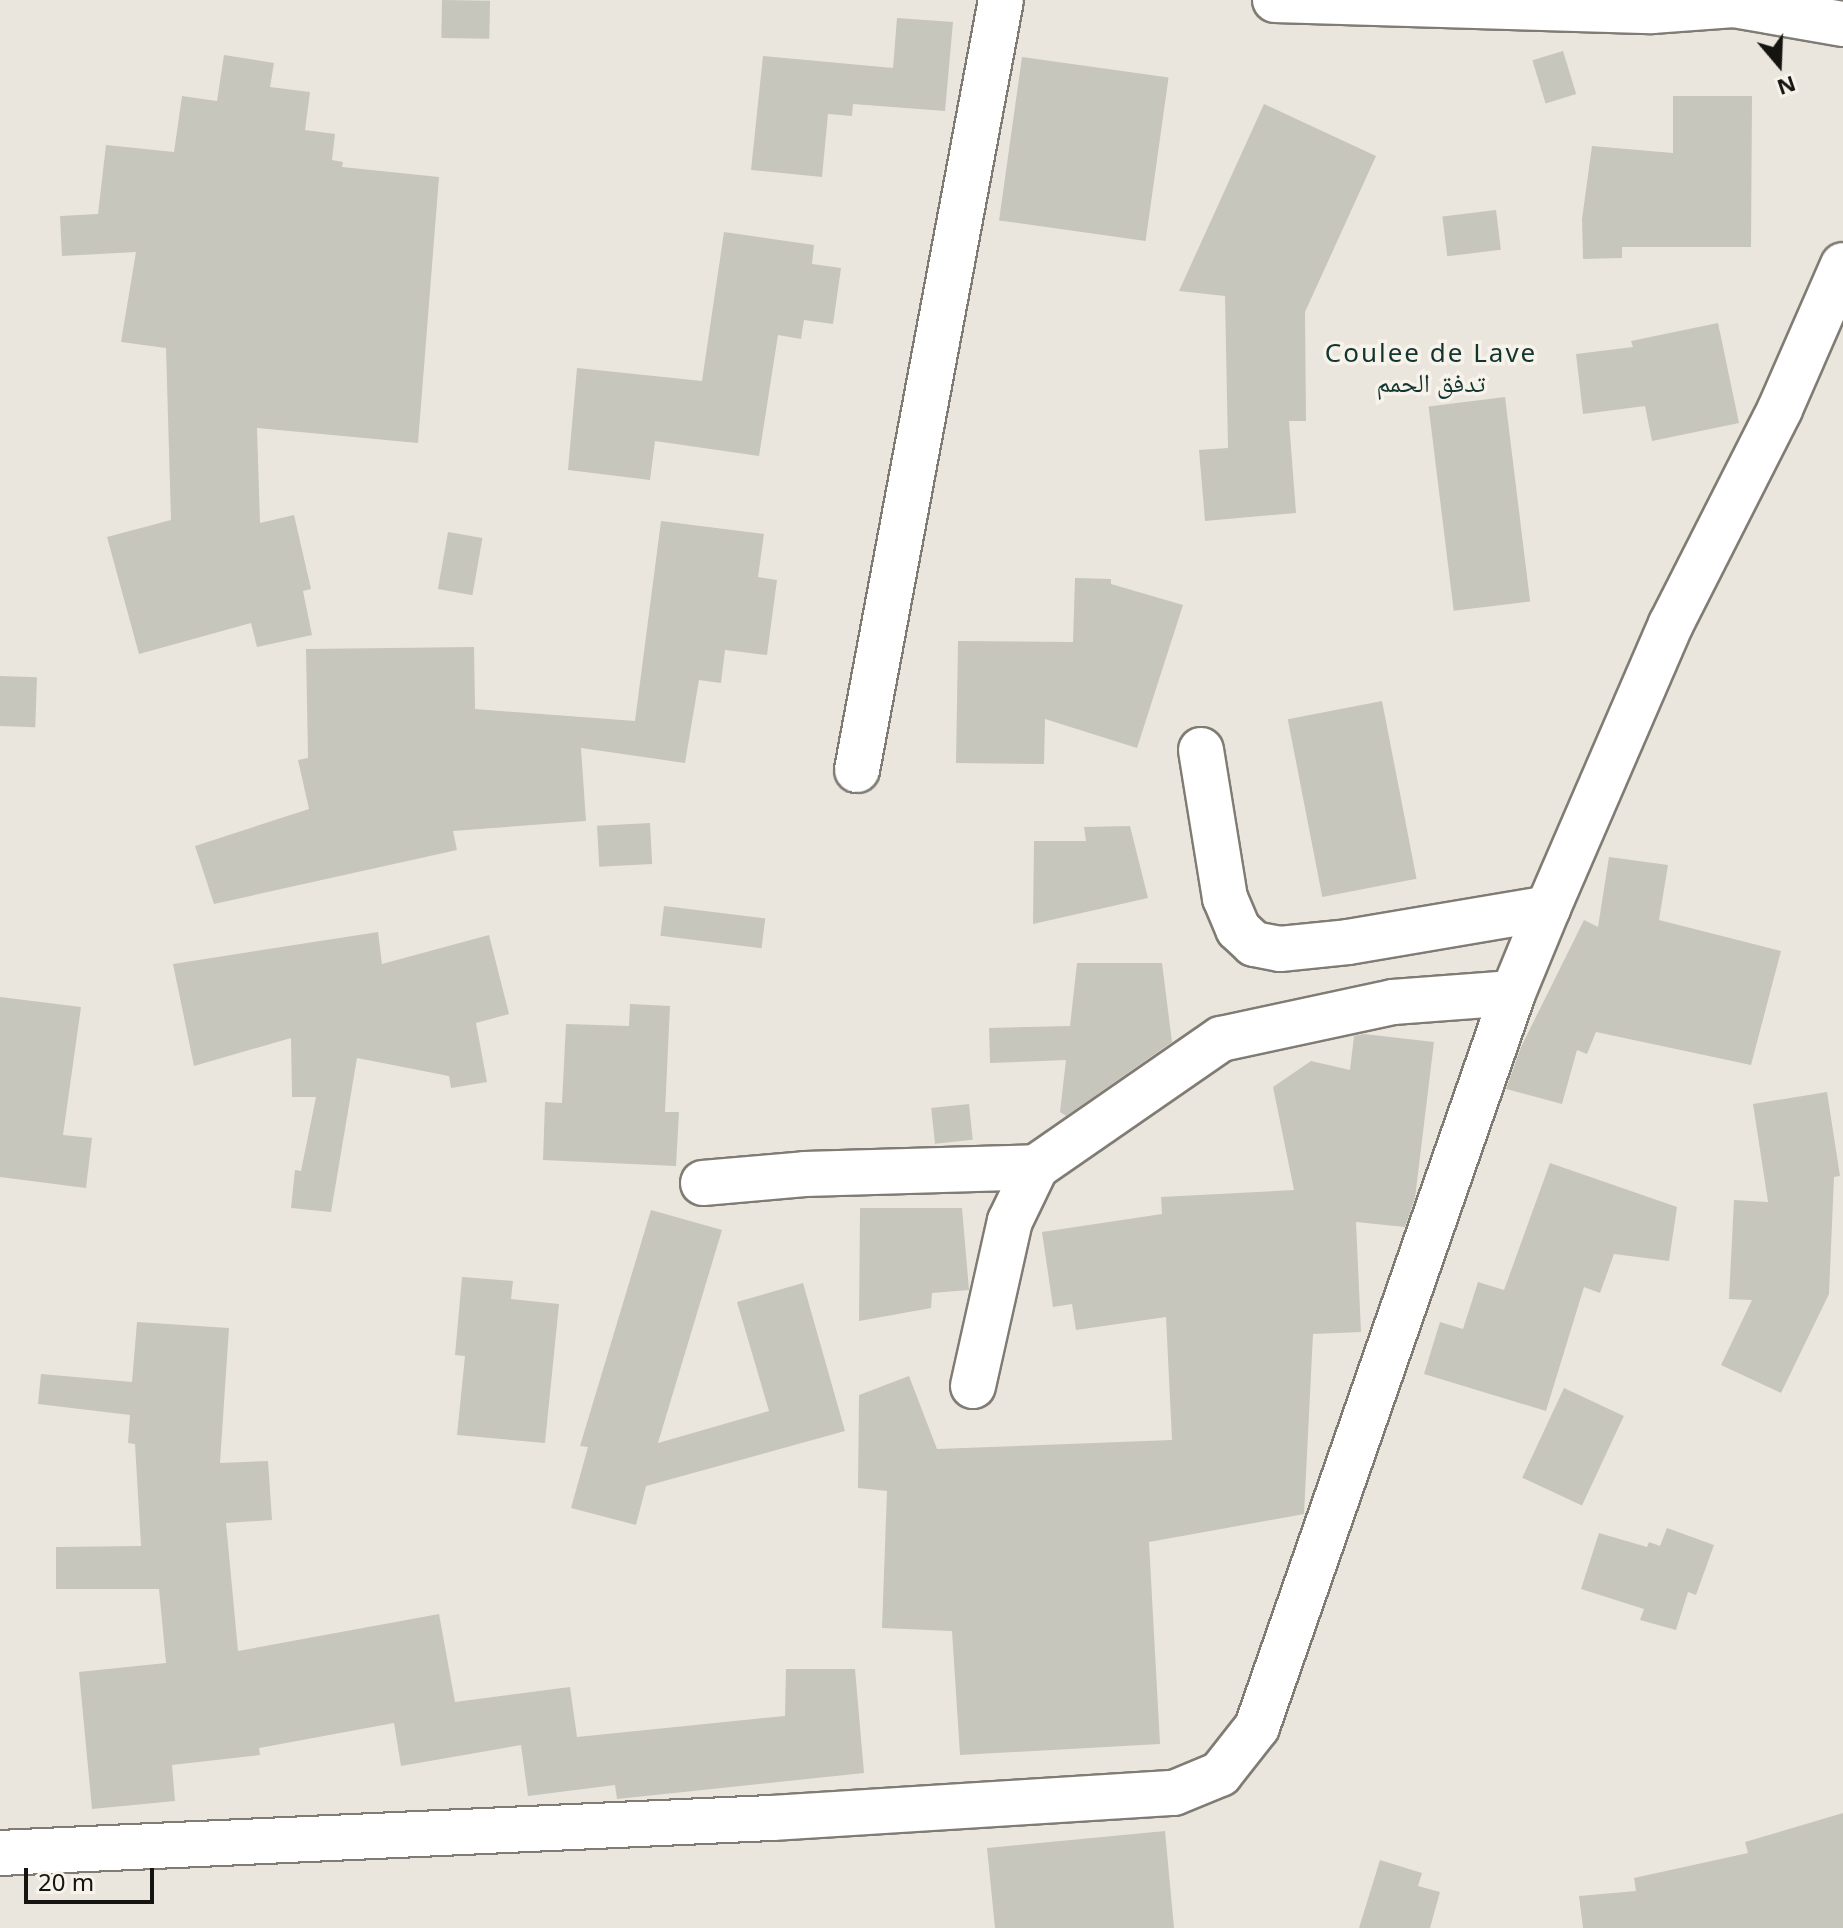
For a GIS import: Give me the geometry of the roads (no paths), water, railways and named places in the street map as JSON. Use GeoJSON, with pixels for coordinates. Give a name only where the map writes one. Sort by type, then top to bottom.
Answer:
{"type":"FeatureCollection","features":[{"type":"Feature","properties":{"kind":"street"},"geometry":{"type":"LineString","coordinates":[[857,770],[1001,0]]}},
{"type":"Feature","properties":{"kind":"street"},"geometry":{"type":"LineString","coordinates":[[1275,0],[1652,11],[1734,5],[1843,24]]}},
{"type":"Feature","properties":{"kind":"street"},"geometry":{"type":"LineString","coordinates":[[0,1853],[772,1818],[1174,1793],[1220,1774],[1257,1727],[1513,993],[1548,908],[1671,624],[1780,409],[1843,265]]}},
{"type":"Feature","properties":{"kind":"street"},"geometry":{"type":"LineString","coordinates":[[1201,750],[1225,898],[1238,929],[1254,944],[1280,949],[1348,942],[1548,908]]}},
{"type":"Feature","properties":{"kind":"street"},"geometry":{"type":"LineString","coordinates":[[973,1386],[1010,1221],[1036,1167],[1221,1039],[1393,1002],[1513,993]]}},
{"type":"Feature","properties":{"kind":"street"},"geometry":{"type":"LineString","coordinates":[[703,1183],[805,1174],[1036,1167]]}},
{"type":"Feature","properties":{"kind":"district","name":"Coulee de Lave تدفق الحمم"},"geometry":{"type":"Point","coordinates":[1431,368]}}]}
